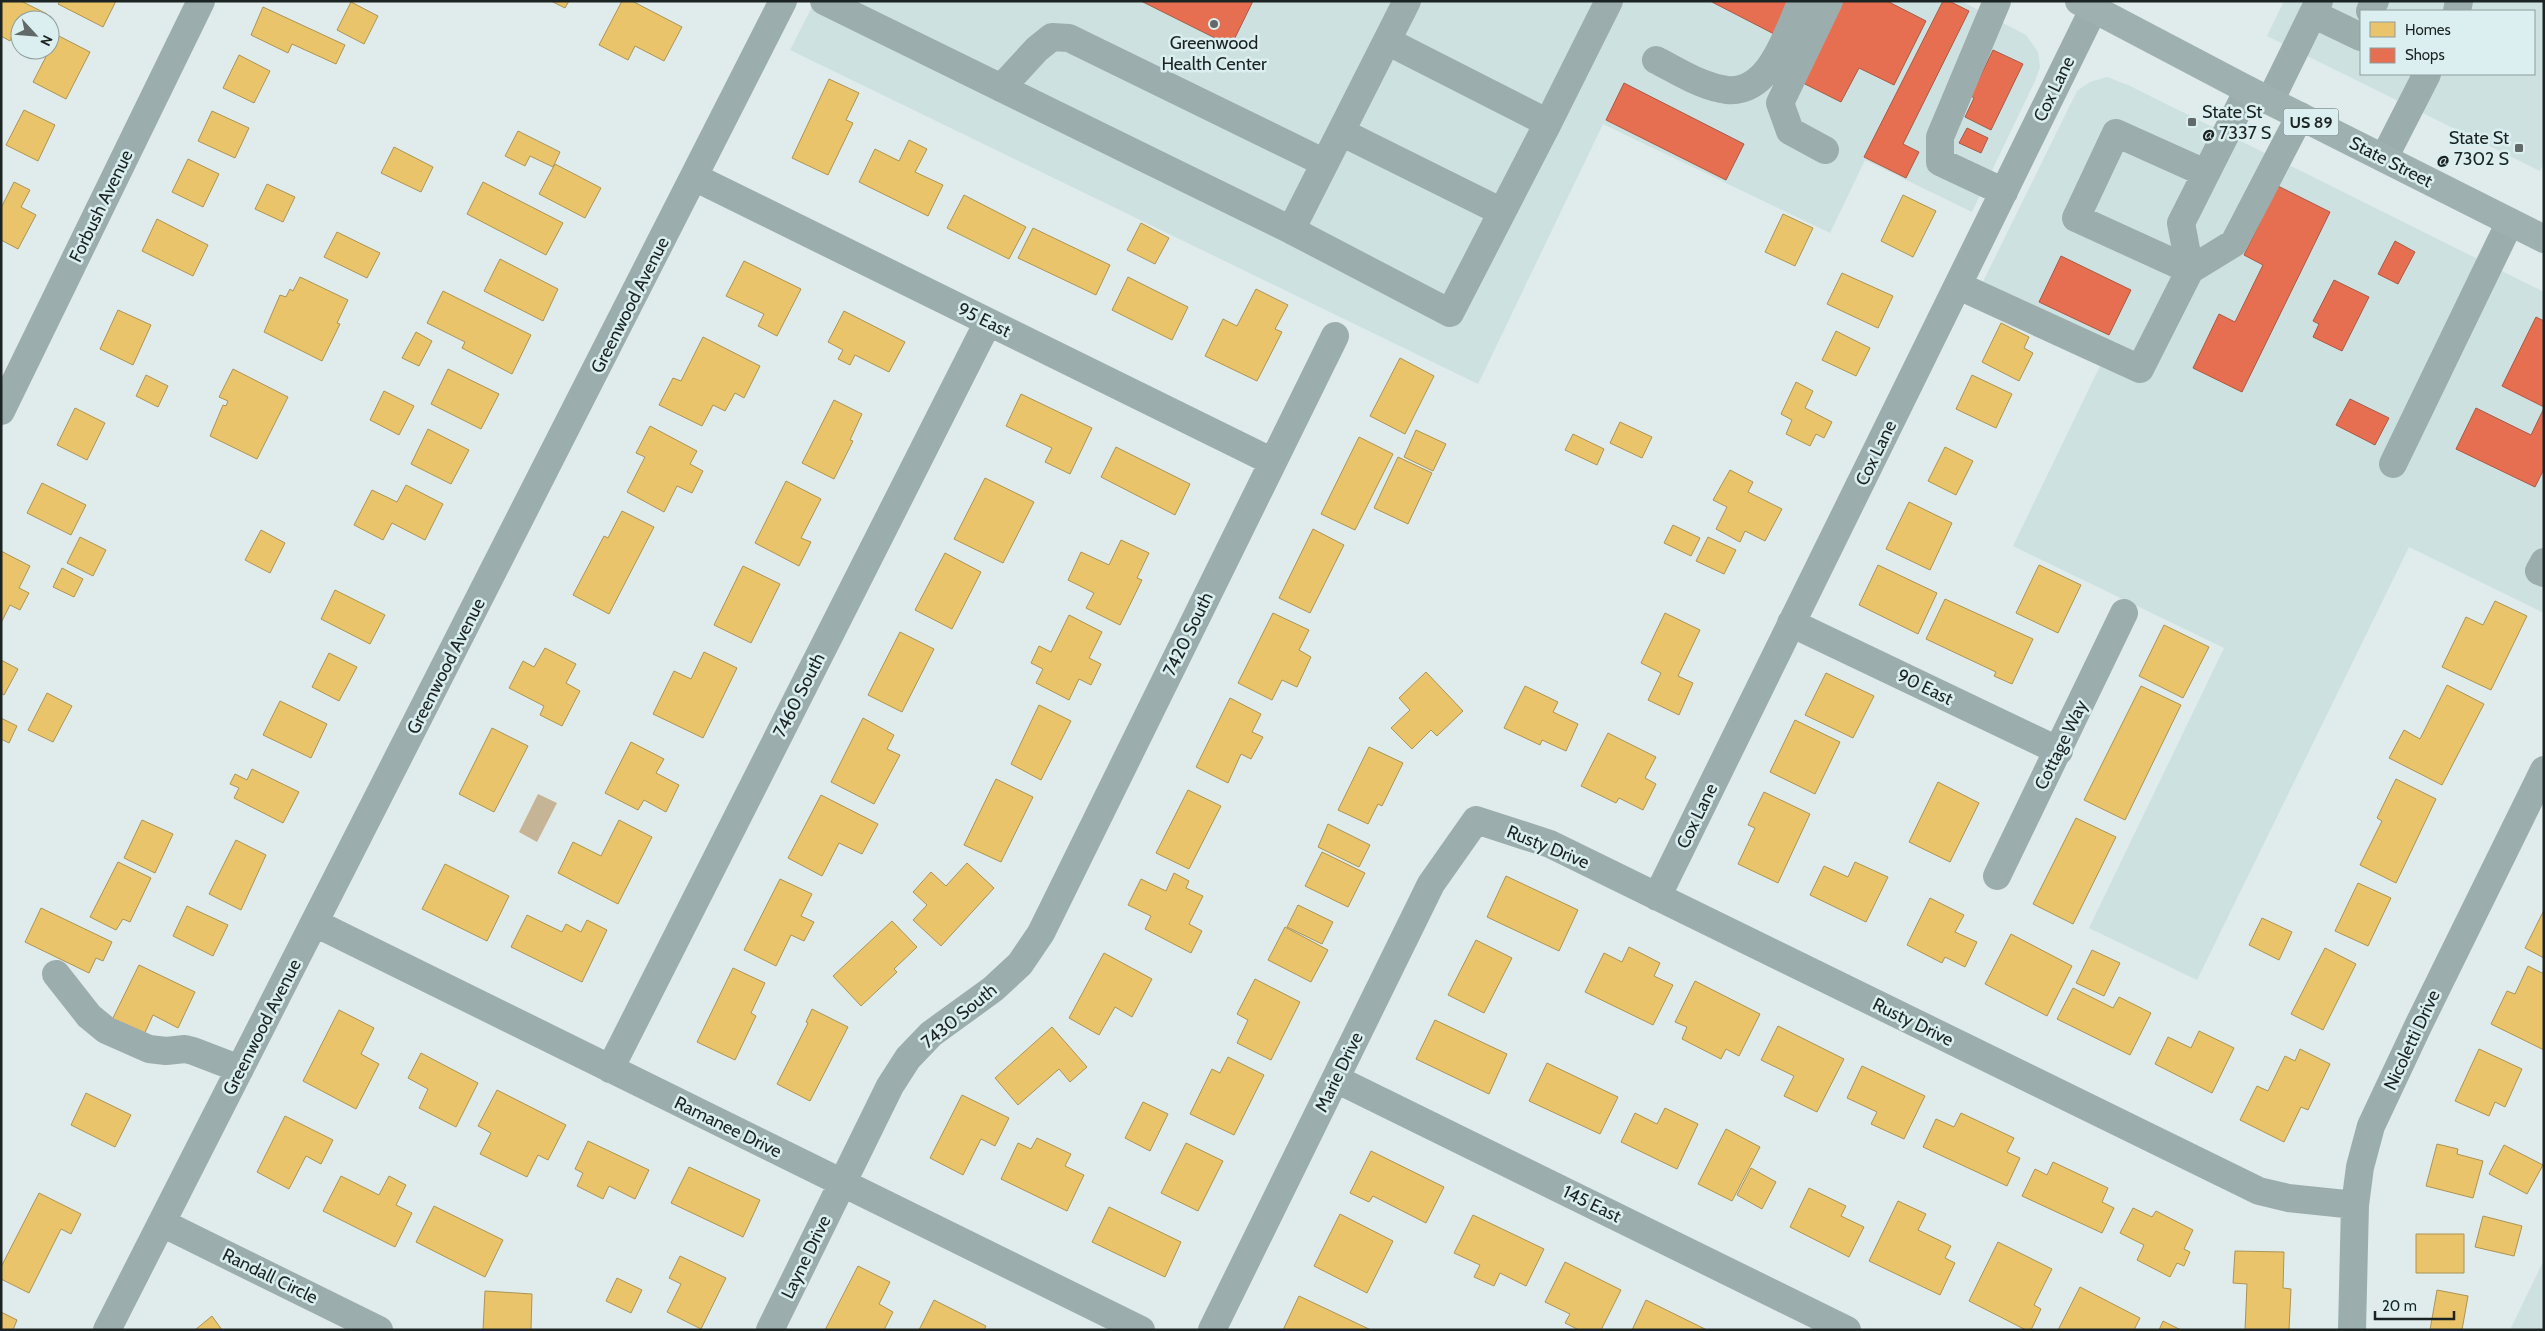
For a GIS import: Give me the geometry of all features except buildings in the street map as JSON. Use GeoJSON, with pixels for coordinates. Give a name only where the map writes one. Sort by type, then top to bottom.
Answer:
{"type":"FeatureCollection","features":[{"type":"Feature","properties":{"kind":"main road","name":"State Street"},"geometry":{"type":"LineString","coordinates":[[2086,5],[2259,96],[2544,238]]}},
{"type":"Feature","properties":{"kind":"street","name":"Forbush Avenue"},"geometry":{"type":"LineString","coordinates":[[1,411],[201,1]]}},
{"type":"Feature","properties":{"kind":"street","name":"Greenwood Avenue"},"geometry":{"type":"LineString","coordinates":[[107,1330],[784,1]]}},
{"type":"Feature","properties":{"kind":"street"},"geometry":{"type":"LineString","coordinates":[[824,1],[1291,230],[1450,313],[1609,1]]}},
{"type":"Feature","properties":{"kind":"street"},"geometry":{"type":"LineString","coordinates":[[1291,230],[1408,1]]}},
{"type":"Feature","properties":{"kind":"street"},"geometry":{"type":"LineString","coordinates":[[1656,60],[1713,87],[1728,90],[1744,88],[1758,80],[1768,70],[1802,1]]}},
{"type":"Feature","properties":{"kind":"street"},"geometry":{"type":"LineString","coordinates":[[1825,150],[1790,131],[1780,103],[1829,1]]}},
{"type":"Feature","properties":{"kind":"street"},"geometry":{"type":"LineString","coordinates":[[1997,1],[1940,137],[1940,162],[2004,192]]}},
{"type":"Feature","properties":{"kind":"street","name":"Cox Lane"},"geometry":{"type":"LineString","coordinates":[[1657,897],[1959,286],[2004,192],[2086,5]]}},
{"type":"Feature","properties":{"kind":"street"},"geometry":{"type":"LineString","coordinates":[[2190,270],[2181,223],[2205,173],[2259,96],[2316,7],[2360,34]]}},
{"type":"Feature","properties":{"kind":"street"},"geometry":{"type":"LineString","coordinates":[[1000,88],[1037,49],[1052,37],[1068,38],[1325,163]]}},
{"type":"Feature","properties":{"kind":"street"},"geometry":{"type":"LineString","coordinates":[[1387,42],[1548,123]]}},
{"type":"Feature","properties":{"kind":"street"},"geometry":{"type":"LineString","coordinates":[[2384,158],[2426,75]]}},
{"type":"Feature","properties":{"kind":"street"},"geometry":{"type":"LineString","coordinates":[[1959,286],[2140,369],[2190,270],[2234,243],[2300,116]]}},
{"type":"Feature","properties":{"kind":"street"},"geometry":{"type":"LineString","coordinates":[[1341,132],[1502,212]]}},
{"type":"Feature","properties":{"kind":"street"},"geometry":{"type":"LineString","coordinates":[[2190,270],[2076,218],[2116,133],[2205,173]]}},
{"type":"Feature","properties":{"kind":"street","name":"95 East"},"geometry":{"type":"LineString","coordinates":[[694,177],[1273,462]]}},
{"type":"Feature","properties":{"kind":"street"},"geometry":{"type":"LineString","coordinates":[[2393,464],[2510,222]]}},
{"type":"Feature","properties":{"kind":"street","name":"7460 South"},"geometry":{"type":"LineString","coordinates":[[610,1069],[988,322]]}},
{"type":"Feature","properties":{"kind":"street","name":"7420 South"},"geometry":{"type":"LineString","coordinates":[[1041,933],[1335,336]]}},
{"type":"Feature","properties":{"kind":"street"},"geometry":{"type":"LineString","coordinates":[[2544,562],[2539,570],[2544,572]]}},
{"type":"Feature","properties":{"kind":"street","name":"Cottage Way"},"geometry":{"type":"LineString","coordinates":[[1997,876],[2124,613]]}},
{"type":"Feature","properties":{"kind":"street","name":"90 East"},"geometry":{"type":"LineString","coordinates":[[1792,622],[2059,751]]}},
{"type":"Feature","properties":{"kind":"street","name":"Nicoletti Drive"},"geometry":{"type":"LineString","coordinates":[[2352,1330],[2355,1205],[2360,1166],[2371,1126],[2544,770]]}},
{"type":"Feature","properties":{"kind":"street","name":"Rusty Drive"},"geometry":{"type":"LineString","coordinates":[[1476,820],[1550,844],[2259,1191],[2288,1198],[2355,1205]]}},
{"type":"Feature","properties":{"kind":"street","name":"Marie Drive"},"geometry":{"type":"LineString","coordinates":[[1212,1330],[1431,884],[1476,820]]}},
{"type":"Feature","properties":{"kind":"street","name":"Ramanee Drive"},"geometry":{"type":"LineString","coordinates":[[315,923],[1141,1330]]}},
{"type":"Feature","properties":{"kind":"street","name":"7430 South"},"geometry":{"type":"LineString","coordinates":[[842,1184],[890,1086],[908,1058],[931,1034],[993,989],[1020,964],[1041,933]]}},
{"type":"Feature","properties":{"kind":"street"},"geometry":{"type":"LineString","coordinates":[[56,974],[89,1016],[106,1030],[149,1049],[166,1052],[184,1049],[240,1069]]}},
{"type":"Feature","properties":{"kind":"street","name":"145 East"},"geometry":{"type":"LineString","coordinates":[[1336,1079],[1848,1330]]}},
{"type":"Feature","properties":{"kind":"street","name":"Layne Drive"},"geometry":{"type":"LineString","coordinates":[[770,1330],[842,1184]]}},
{"type":"Feature","properties":{"kind":"street","name":"Randall Circle"},"geometry":{"type":"LineString","coordinates":[[162,1223],[379,1330]]}},
{"type":"Feature","properties":{"kind":"shaded area"},"geometry":{"type":"Polygon","coordinates":[[[815,1],[1961,1],[2026,35],[2038,52],[2040,67],[1972,212],[1865,160],[1830,233],[1603,124],[1478,384],[790,50],[815,1]]]}},
{"type":"Feature","properties":{"kind":"shaded area"},"geometry":{"type":"Polygon","coordinates":[[[2284,1],[2544,1],[2544,163],[2540,171],[2267,36],[2284,1]]]}},
{"type":"Feature","properties":{"kind":"shaded area"},"geometry":{"type":"Polygon","coordinates":[[[2107,77],[2128,85],[2544,292],[2544,613],[2409,547],[2197,980],[2089,928],[2224,648],[2013,546],[2100,366],[1972,304],[2077,91],[2090,82],[2107,77]]]}},
{"type":"Feature","properties":{"kind":"shaded area"},"geometry":{"type":"Polygon","coordinates":[[[538,794],[557,803],[537,842],[519,832],[538,794]]]}},
{"type":"Feature","properties":{"kind":"shaded area"},"geometry":{"type":"Polygon","coordinates":[[[2544,1260],[2544,1330],[2510,1330],[2544,1260]]]}},
{"type":"Feature","properties":{"kind":"place","name":"Greenwood Health Center"},"geometry":{"type":"Point","coordinates":[1214,24]}},
{"type":"Feature","properties":{"kind":"place","name":"State St @ 7337 S"},"geometry":{"type":"Point","coordinates":[2192,122]}},
{"type":"Feature","properties":{"kind":"place","name":"State St @ 7302 S"},"geometry":{"type":"Point","coordinates":[2519,148]}}]}
